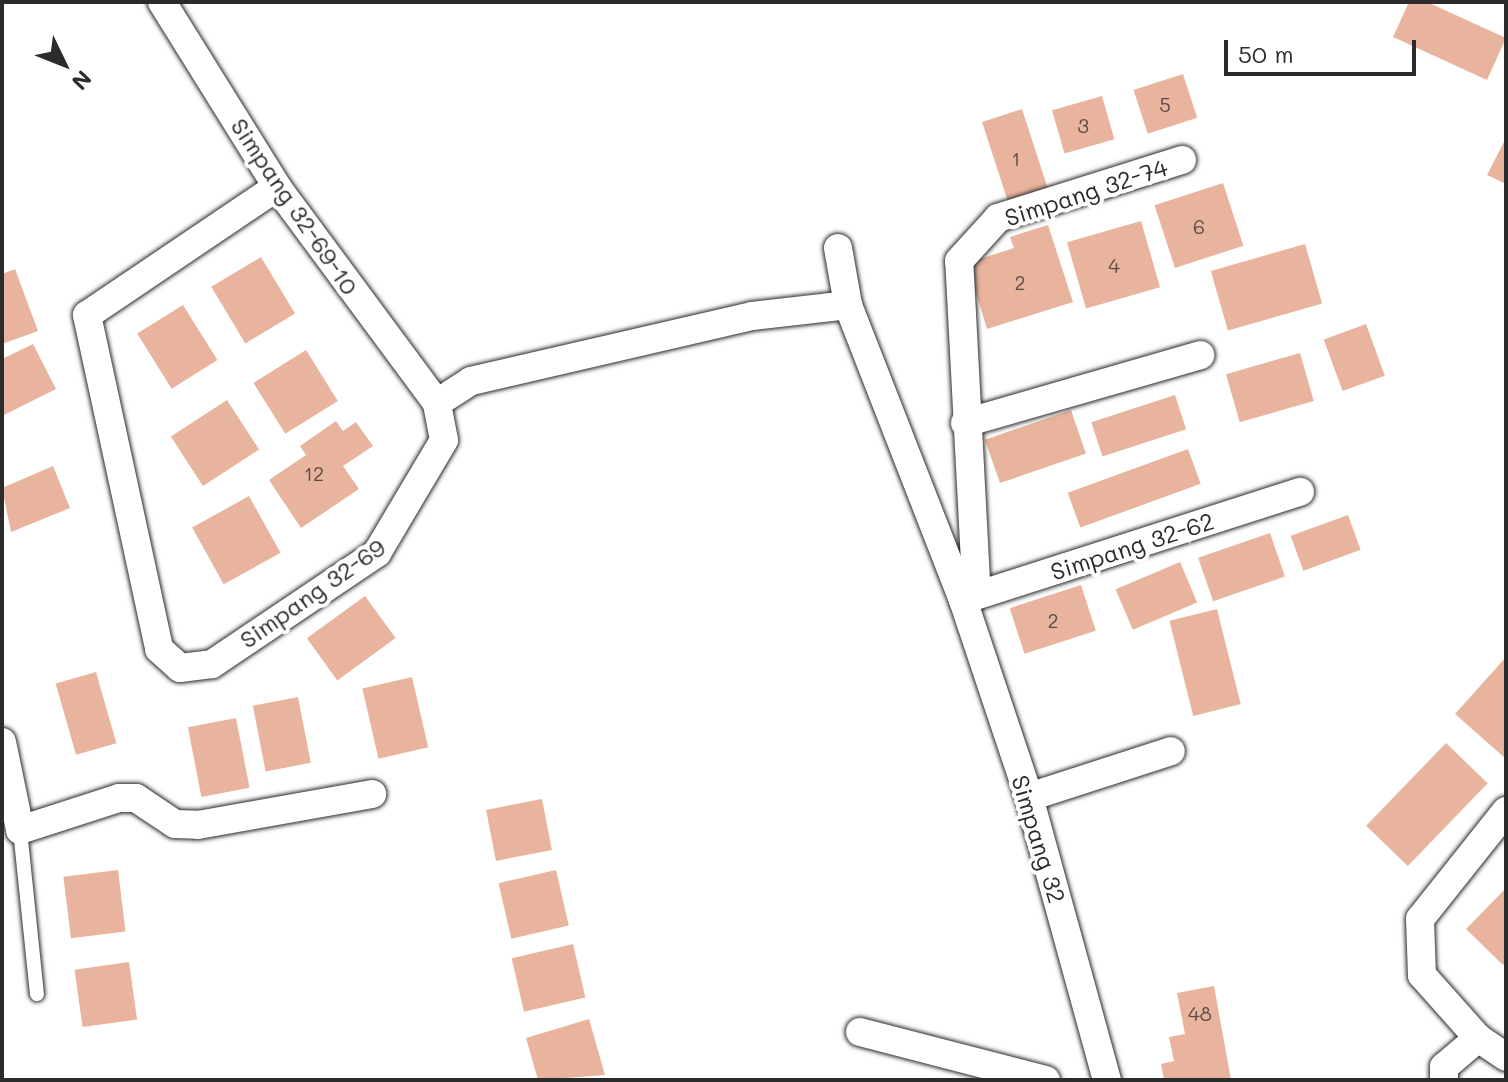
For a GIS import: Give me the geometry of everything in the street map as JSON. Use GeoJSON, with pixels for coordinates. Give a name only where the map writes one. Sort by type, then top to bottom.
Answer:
{"type":"FeatureCollection","features":[{"type":"Feature","properties":{"kind":"street","name":"Simpang 32-69-10"},"geometry":{"type":"LineString","coordinates":[[162,2],[277,187],[437,403]]}},
{"type":"Feature","properties":{"kind":"street","name":"Simpang 32-74"},"geometry":{"type":"LineString","coordinates":[[965,423],[959,261],[998,218],[1182,160]]}},
{"type":"Feature","properties":{"kind":"street","name":"Simpang 32-69"},"geometry":{"type":"LineString","coordinates":[[277,187],[87,315],[159,649],[180,668],[212,664],[377,553],[444,440],[437,403]]}},
{"type":"Feature","properties":{"kind":"street","name":"Simpang 32"},"geometry":{"type":"LineString","coordinates":[[838,248],[848,305],[963,600],[1029,797],[1107,1080]]}},
{"type":"Feature","properties":{"kind":"street"},"geometry":{"type":"LineString","coordinates":[[437,403],[471,381],[603,348],[752,316],[848,305]]}},
{"type":"Feature","properties":{"kind":"street"},"geometry":{"type":"LineString","coordinates":[[963,600],[976,581],[965,423],[1200,355]]}},
{"type":"Feature","properties":{"kind":"street","name":"Simpang 32-62"},"geometry":{"type":"LineString","coordinates":[[963,600],[1300,492]]}},
{"type":"Feature","properties":{"kind":"street"},"geometry":{"type":"LineString","coordinates":[[2,742],[20,830],[119,798],[136,798],[175,824],[198,825],[372,794]]}},
{"type":"Feature","properties":{"kind":"street"},"geometry":{"type":"LineString","coordinates":[[1029,797],[1171,751]]}},
{"type":"Feature","properties":{"kind":"street"},"geometry":{"type":"LineString","coordinates":[[1506,811],[1420,919],[1422,975],[1478,1038],[1506,1057]]}},
{"type":"Feature","properties":{"kind":"street"},"geometry":{"type":"LineString","coordinates":[[860,1032],[1046,1080]]}},
{"type":"Feature","properties":{"kind":"street"},"geometry":{"type":"LineString","coordinates":[[1444,1080],[1444,1067],[1478,1038]]}},
{"type":"Feature","properties":{"kind":"lane"},"geometry":{"type":"LineString","coordinates":[[20,830],[37,994]]}},
{"type":"Feature","properties":{"kind":"building"},"geometry":{"type":"Polygon","coordinates":[[[1409,2],[1427,2],[1506,38],[1487,80],[1393,37],[1409,2]]]}},
{"type":"Feature","properties":{"kind":"building"},"geometry":{"type":"Polygon","coordinates":[[[1183,74],[1197,118],[1148,134],[1134,90],[1183,74]]]}},
{"type":"Feature","properties":{"kind":"building"},"geometry":{"type":"Polygon","coordinates":[[[1102,96],[1114,139],[1064,154],[1052,110],[1102,96]]]}},
{"type":"Feature","properties":{"kind":"building"},"geometry":{"type":"Polygon","coordinates":[[[1022,109],[1050,194],[1010,207],[982,122],[1022,109]]]}},
{"type":"Feature","properties":{"kind":"building"},"geometry":{"type":"Polygon","coordinates":[[[1506,138],[1506,184],[1487,175],[1506,138]]]}},
{"type":"Feature","properties":{"kind":"building"},"geometry":{"type":"Polygon","coordinates":[[[1223,183],[1243,246],[1175,268],[1155,205],[1223,183]]]}},
{"type":"Feature","properties":{"kind":"building"},"geometry":{"type":"Polygon","coordinates":[[[1141,221],[1160,287],[1086,309],[1067,242],[1141,221]]]}},
{"type":"Feature","properties":{"kind":"building"},"geometry":{"type":"Polygon","coordinates":[[[1048,225],[1073,302],[987,329],[967,263],[1014,248],[1010,237],[1048,225]]]}},
{"type":"Feature","properties":{"kind":"building"},"geometry":{"type":"Polygon","coordinates":[[[1305,244],[1322,304],[1228,331],[1211,271],[1305,244]]]}},
{"type":"Feature","properties":{"kind":"building"},"geometry":{"type":"Polygon","coordinates":[[[261,257],[295,314],[245,343],[211,287],[261,257]]]}},
{"type":"Feature","properties":{"kind":"building"},"geometry":{"type":"Polygon","coordinates":[[[15,269],[38,331],[2,344],[2,274],[15,269]]]}},
{"type":"Feature","properties":{"kind":"building"},"geometry":{"type":"Polygon","coordinates":[[[183,305],[217,360],[172,389],[137,334],[183,305]]]}},
{"type":"Feature","properties":{"kind":"building"},"geometry":{"type":"Polygon","coordinates":[[[1366,324],[1385,376],[1343,391],[1324,339],[1366,324]]]}},
{"type":"Feature","properties":{"kind":"building"},"geometry":{"type":"Polygon","coordinates":[[[33,344],[56,389],[2,416],[2,359],[33,344]]]}},
{"type":"Feature","properties":{"kind":"building"},"geometry":{"type":"Polygon","coordinates":[[[306,350],[338,401],[285,434],[253,383],[306,350]]]}},
{"type":"Feature","properties":{"kind":"building"},"geometry":{"type":"Polygon","coordinates":[[[1300,353],[1314,401],[1240,422],[1226,374],[1300,353]]]}},
{"type":"Feature","properties":{"kind":"building"},"geometry":{"type":"Polygon","coordinates":[[[1175,395],[1186,429],[1102,456],[1091,422],[1175,395]]]}},
{"type":"Feature","properties":{"kind":"building"},"geometry":{"type":"Polygon","coordinates":[[[227,400],[259,449],[203,486],[171,436],[227,400]]]}},
{"type":"Feature","properties":{"kind":"building"},"geometry":{"type":"Polygon","coordinates":[[[1071,410],[1086,453],[1000,483],[985,440],[1071,410]]]}},
{"type":"Feature","properties":{"kind":"building"},"geometry":{"type":"Polygon","coordinates":[[[336,421],[343,431],[356,422],[373,446],[343,466],[359,489],[301,528],[269,480],[306,455],[300,446],[336,421]]]}},
{"type":"Feature","properties":{"kind":"building"},"geometry":{"type":"Polygon","coordinates":[[[1188,449],[1201,484],[1080,528],[1068,493],[1188,449]]]}},
{"type":"Feature","properties":{"kind":"building"},"geometry":{"type":"Polygon","coordinates":[[[53,466],[70,508],[11,532],[2,488],[53,466]]]}},
{"type":"Feature","properties":{"kind":"building"},"geometry":{"type":"Polygon","coordinates":[[[249,496],[281,553],[224,584],[192,528],[249,496]]]}},
{"type":"Feature","properties":{"kind":"building"},"geometry":{"type":"Polygon","coordinates":[[[1348,515],[1361,550],[1303,571],[1291,536],[1348,515]]]}},
{"type":"Feature","properties":{"kind":"building"},"geometry":{"type":"Polygon","coordinates":[[[1270,533],[1285,576],[1213,601],[1198,558],[1270,533]]]}},
{"type":"Feature","properties":{"kind":"building"},"geometry":{"type":"Polygon","coordinates":[[[1180,562],[1197,603],[1133,630],[1116,589],[1180,562]]]}},
{"type":"Feature","properties":{"kind":"building"},"geometry":{"type":"Polygon","coordinates":[[[1081,585],[1096,631],[1025,654],[1010,608],[1081,585]]]}},
{"type":"Feature","properties":{"kind":"building"},"geometry":{"type":"Polygon","coordinates":[[[365,596],[396,638],[337,680],[307,638],[365,596]]]}},
{"type":"Feature","properties":{"kind":"building"},"geometry":{"type":"Polygon","coordinates":[[[1217,609],[1241,704],[1193,716],[1169,621],[1217,609]]]}},
{"type":"Feature","properties":{"kind":"building"},"geometry":{"type":"Polygon","coordinates":[[[1506,657],[1506,759],[1455,714],[1506,657]]]}},
{"type":"Feature","properties":{"kind":"building"},"geometry":{"type":"Polygon","coordinates":[[[96,672],[116,743],[76,755],[56,684],[96,672]]]}},
{"type":"Feature","properties":{"kind":"building"},"geometry":{"type":"Polygon","coordinates":[[[412,677],[428,747],[379,759],[362,688],[412,677]]]}},
{"type":"Feature","properties":{"kind":"building"},"geometry":{"type":"Polygon","coordinates":[[[298,697],[311,763],[266,772],[253,706],[298,697]]]}},
{"type":"Feature","properties":{"kind":"building"},"geometry":{"type":"Polygon","coordinates":[[[236,718],[250,788],[201,797],[188,727],[236,718]]]}},
{"type":"Feature","properties":{"kind":"building"},"geometry":{"type":"Polygon","coordinates":[[[1446,743],[1488,783],[1408,866],[1366,826],[1446,743]]]}},
{"type":"Feature","properties":{"kind":"building"},"geometry":{"type":"Polygon","coordinates":[[[542,799],[552,850],[496,861],[486,810],[542,799]]]}},
{"type":"Feature","properties":{"kind":"building"},"geometry":{"type":"Polygon","coordinates":[[[118,870],[126,932],[71,938],[63,877],[118,870]]]}},
{"type":"Feature","properties":{"kind":"building"},"geometry":{"type":"Polygon","coordinates":[[[556,870],[569,926],[511,939],[499,883],[556,870]]]}},
{"type":"Feature","properties":{"kind":"building"},"geometry":{"type":"Polygon","coordinates":[[[1506,888],[1506,961],[1503,965],[1466,929],[1506,888]]]}},
{"type":"Feature","properties":{"kind":"building"},"geometry":{"type":"Polygon","coordinates":[[[573,944],[585,998],[524,1012],[512,958],[573,944]]]}},
{"type":"Feature","properties":{"kind":"building"},"geometry":{"type":"Polygon","coordinates":[[[129,962],[137,1019],[83,1027],[75,970],[129,962]]]}},
{"type":"Feature","properties":{"kind":"building"},"geometry":{"type":"Polygon","coordinates":[[[1214,986],[1231,1080],[1164,1080],[1161,1064],[1174,1061],[1169,1037],[1185,1034],[1177,993],[1214,986]]]}},
{"type":"Feature","properties":{"kind":"building"},"geometry":{"type":"Polygon","coordinates":[[[589,1019],[605,1075],[538,1080],[526,1038],[589,1019]]]}}]}
